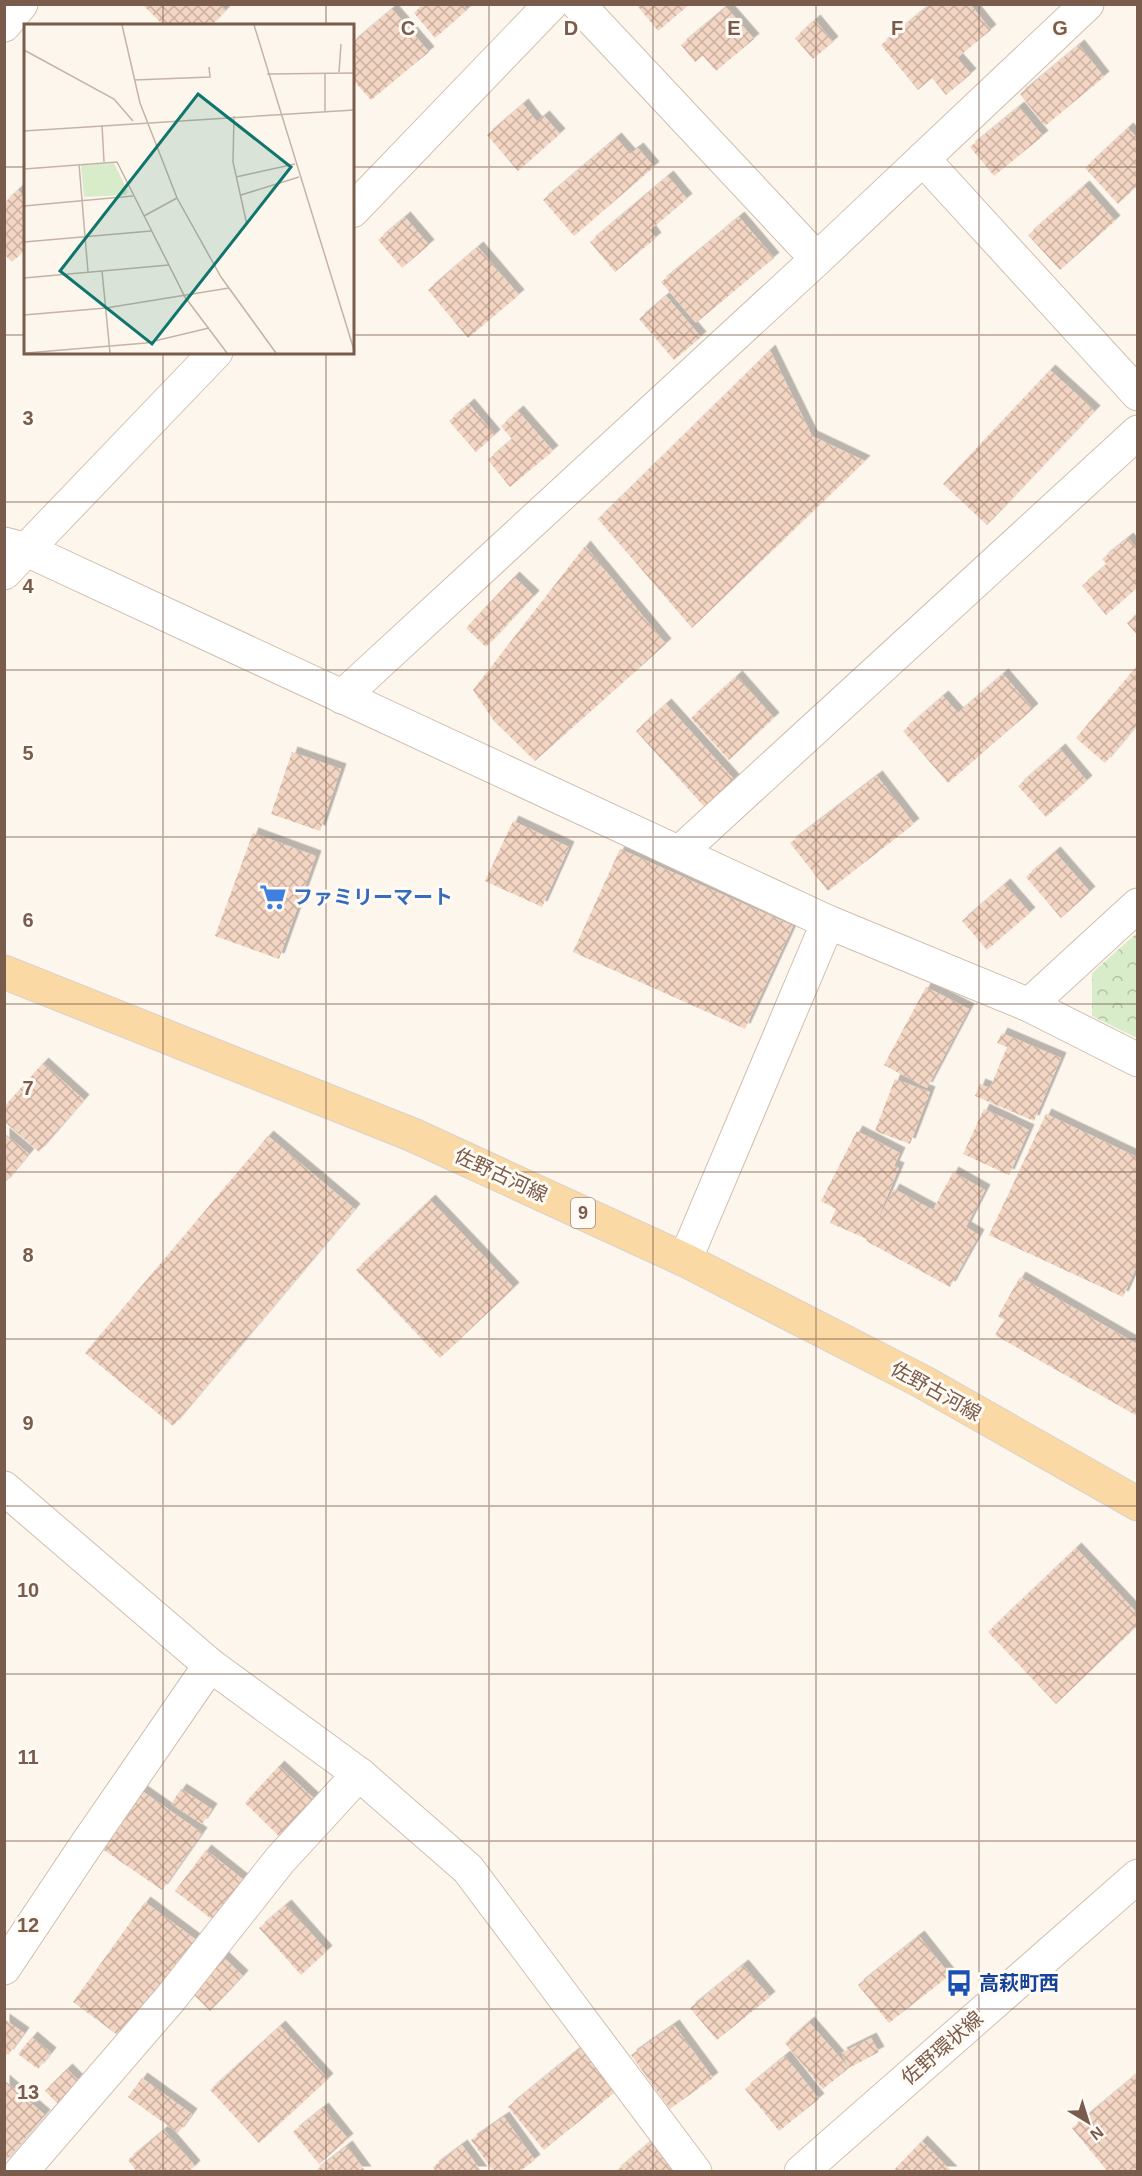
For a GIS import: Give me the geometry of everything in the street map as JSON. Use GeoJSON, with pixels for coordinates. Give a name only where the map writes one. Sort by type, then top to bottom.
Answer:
{"type":"FeatureCollection","features":[{"type":"Feature","properties":{"kind":"main road","name":"佐野古河線"},"geometry":{"type":"LineString","coordinates":[[4,972],[413,1135],[685,1260],[923,1382],[1137,1504]]}},
{"type":"Feature","properties":{"kind":"street"},"geometry":{"type":"LineString","coordinates":[[4,25],[21,4]]}},
{"type":"Feature","properties":{"kind":"street"},"geometry":{"type":"LineString","coordinates":[[354,209],[551,4]]}},
{"type":"Feature","properties":{"kind":"street"},"geometry":{"type":"LineString","coordinates":[[578,4],[817,259]]}},
{"type":"Feature","properties":{"kind":"street"},"geometry":{"type":"LineString","coordinates":[[342,697],[817,259],[1087,4]]}},
{"type":"Feature","properties":{"kind":"street"},"geometry":{"type":"LineString","coordinates":[[923,159],[1137,393]]}},
{"type":"Feature","properties":{"kind":"street"},"geometry":{"type":"LineString","coordinates":[[214,354],[12,555],[342,697],[828,922],[1029,1005],[1137,1060]]}},
{"type":"Feature","properties":{"kind":"street"},"geometry":{"type":"LineString","coordinates":[[680,852],[1137,432]]}},
{"type":"Feature","properties":{"kind":"street"},"geometry":{"type":"LineString","coordinates":[[1029,1005],[1137,905]]}},
{"type":"Feature","properties":{"kind":"street"},"geometry":{"type":"LineString","coordinates":[[685,1260],[828,922]]}},
{"type":"Feature","properties":{"kind":"street"},"geometry":{"type":"LineString","coordinates":[[4,1488],[210,1665],[359,1774],[468,1869],[695,2172]]}},
{"type":"Feature","properties":{"kind":"street"},"geometry":{"type":"LineString","coordinates":[[4,1968],[210,1665]]}},
{"type":"Feature","properties":{"kind":"street"},"geometry":{"type":"LineString","coordinates":[[21,2172],[170,1999],[280,1860],[359,1774]]}},
{"type":"Feature","properties":{"kind":"street","name":"佐野環状線"},"geometry":{"type":"LineString","coordinates":[[801,2172],[1137,1876]]}},
{"type":"Feature","properties":{"kind":"green space"},"geometry":{"type":"Polygon","coordinates":[[[1137,933],[1137,1038],[1092,1016],[1092,973],[1137,933]]]}},
{"type":"Feature","properties":{"kind":"building"},"geometry":{"type":"Polygon","coordinates":[[[423,4],[463,4],[467,10],[435,38],[414,13],[423,4]]]}},
{"type":"Feature","properties":{"kind":"building"},"geometry":{"type":"Polygon","coordinates":[[[636,4],[690,4],[658,31],[636,4]]]}},
{"type":"Feature","properties":{"kind":"building"},"geometry":{"type":"Polygon","coordinates":[[[931,4],[970,4],[991,30],[957,58],[971,74],[946,95],[932,78],[918,90],[881,45],[931,4]]]}},
{"type":"Feature","properties":{"kind":"building"},"geometry":{"type":"Polygon","coordinates":[[[143,5],[220,5],[226,10],[213,24],[162,24],[143,5]]]}},
{"type":"Feature","properties":{"kind":"building"},"geometry":{"type":"Polygon","coordinates":[[[726,7],[754,39],[716,71],[703,56],[695,62],[681,45],[726,7]]]}},
{"type":"Feature","properties":{"kind":"building"},"geometry":{"type":"Polygon","coordinates":[[[392,9],[429,52],[371,100],[354,81],[354,41],[392,9]]]}},
{"type":"Feature","properties":{"kind":"building"},"geometry":{"type":"Polygon","coordinates":[[[815,20],[833,42],[813,59],[795,38],[815,20]]]}},
{"type":"Feature","properties":{"kind":"building"},"geometry":{"type":"Polygon","coordinates":[[[1079,45],[1104,77],[1045,126],[1020,94],[1079,45]]]}},
{"type":"Feature","properties":{"kind":"building"},"geometry":{"type":"Polygon","coordinates":[[[523,104],[537,122],[544,116],[560,134],[518,171],[487,135],[523,104]]]}},
{"type":"Feature","properties":{"kind":"building"},"geometry":{"type":"Polygon","coordinates":[[[1019,107],[1043,136],[994,176],[970,147],[1019,107]]]}},
{"type":"Feature","properties":{"kind":"building"},"geometry":{"type":"Polygon","coordinates":[[[1128,128],[1137,138],[1137,186],[1118,204],[1085,168],[1128,128]]]}},
{"type":"Feature","properties":{"kind":"building"},"geometry":{"type":"Polygon","coordinates":[[[616,138],[630,154],[638,148],[654,167],[574,236],[543,200],[616,138]]]}},
{"type":"Feature","properties":{"kind":"building"},"geometry":{"type":"Polygon","coordinates":[[[668,176],[687,199],[650,230],[656,238],[615,272],[590,242],[668,176]]]}},
{"type":"Feature","properties":{"kind":"building"},"geometry":{"type":"Polygon","coordinates":[[[1084,186],[1115,221],[1060,270],[1028,235],[1084,186]]]}},
{"type":"Feature","properties":{"kind":"building"},"geometry":{"type":"Polygon","coordinates":[[[18,190],[24,196],[24,251],[12,262],[4,254],[4,203],[18,190]]]}},
{"type":"Feature","properties":{"kind":"building"},"geometry":{"type":"Polygon","coordinates":[[[405,217],[429,245],[402,268],[378,240],[405,217]]]}},
{"type":"Feature","properties":{"kind":"building"},"geometry":{"type":"Polygon","coordinates":[[[739,217],[774,258],[696,323],[661,282],[739,217]]]}},
{"type":"Feature","properties":{"kind":"building"},"geometry":{"type":"Polygon","coordinates":[[[478,247],[519,295],[468,338],[428,290],[478,247]]]}},
{"type":"Feature","properties":{"kind":"building"},"geometry":{"type":"Polygon","coordinates":[[[666,296],[701,337],[674,360],[639,319],[666,296]]]}},
{"type":"Feature","properties":{"kind":"building"},"geometry":{"type":"Polygon","coordinates":[[[770,350],[812,436],[865,461],[692,628],[598,519],[770,350]]]}},
{"type":"Feature","properties":{"kind":"building"},"geometry":{"type":"Polygon","coordinates":[[[1050,370],[1095,411],[987,525],[943,484],[1050,370]]]}},
{"type":"Feature","properties":{"kind":"building"},"geometry":{"type":"Polygon","coordinates":[[[469,404],[495,435],[476,452],[449,421],[469,404]]]}},
{"type":"Feature","properties":{"kind":"building"},"geometry":{"type":"Polygon","coordinates":[[[518,411],[553,451],[510,487],[488,460],[512,439],[501,426],[518,411]]]}},
{"type":"Feature","properties":{"kind":"building"},"geometry":{"type":"Polygon","coordinates":[[[1128,538],[1137,549],[1137,588],[1106,615],[1082,586],[1107,564],[1102,559],[1128,538]]]}},
{"type":"Feature","properties":{"kind":"building"},"geometry":{"type":"Polygon","coordinates":[[[585,546],[666,644],[535,761],[494,721],[473,690],[585,546]]]}},
{"type":"Feature","properties":{"kind":"building"},"geometry":{"type":"Polygon","coordinates":[[[514,577],[534,596],[486,647],[466,628],[514,577]]]}},
{"type":"Feature","properties":{"kind":"building"},"geometry":{"type":"Polygon","coordinates":[[[1137,614],[1137,635],[1127,623],[1137,614]]]}},
{"type":"Feature","properties":{"kind":"building"},"geometry":{"type":"Polygon","coordinates":[[[1137,666],[1137,725],[1105,763],[1076,738],[1137,666]]]}},
{"type":"Feature","properties":{"kind":"building"},"geometry":{"type":"Polygon","coordinates":[[[1003,674],[1033,709],[948,783],[903,731],[943,696],[958,713],[1003,674]]]}},
{"type":"Feature","properties":{"kind":"building"},"geometry":{"type":"Polygon","coordinates":[[[737,676],[774,718],[729,760],[691,718],[737,676]]]}},
{"type":"Feature","properties":{"kind":"building"},"geometry":{"type":"Polygon","coordinates":[[[666,704],[739,785],[709,812],[636,731],[666,704]]]}},
{"type":"Feature","properties":{"kind":"building"},"geometry":{"type":"Polygon","coordinates":[[[1060,749],[1087,781],[1046,817],[1018,786],[1060,749]]]}},
{"type":"Feature","properties":{"kind":"building"},"geometry":{"type":"Polygon","coordinates":[[[292,752],[341,769],[320,831],[271,814],[292,752]]]}},
{"type":"Feature","properties":{"kind":"building"},"geometry":{"type":"Polygon","coordinates":[[[877,776],[914,824],[828,891],[790,843],[877,776]]]}},
{"type":"Feature","properties":{"kind":"building"},"geometry":{"type":"Polygon","coordinates":[[[513,821],[569,847],[542,907],[485,881],[513,821]]]}},
{"type":"Feature","properties":{"kind":"building"},"geometry":{"type":"Polygon","coordinates":[[[253,833],[316,856],[279,959],[215,936],[253,833]]]}},
{"type":"Feature","properties":{"kind":"building"},"geometry":{"type":"Polygon","coordinates":[[[620,849],[793,926],[745,1029],[573,952],[620,849]]]}},
{"type":"Feature","properties":{"kind":"building"},"geometry":{"type":"Polygon","coordinates":[[[1055,852],[1090,892],[1061,918],[1026,877],[1055,852]]]}},
{"type":"Feature","properties":{"kind":"building"},"geometry":{"type":"Polygon","coordinates":[[[1005,884],[1030,913],[987,950],[962,921],[1005,884]]]}},
{"type":"Feature","properties":{"kind":"building"},"geometry":{"type":"Polygon","coordinates":[[[926,987],[969,1009],[927,1088],[884,1065],[926,987]]]}},
{"type":"Feature","properties":{"kind":"building"},"geometry":{"type":"Polygon","coordinates":[[[1002,1033],[1061,1058],[1034,1121],[975,1096],[980,1084],[990,1088],[1007,1047],[997,1043],[1002,1033]]]}},
{"type":"Feature","properties":{"kind":"building"},"geometry":{"type":"Polygon","coordinates":[[[43,1063],[84,1100],[39,1152],[4,1121],[4,1107],[43,1063]]]}},
{"type":"Feature","properties":{"kind":"building"},"geometry":{"type":"Polygon","coordinates":[[[895,1079],[930,1092],[910,1144],[875,1131],[895,1079]]]}},
{"type":"Feature","properties":{"kind":"building"},"geometry":{"type":"Polygon","coordinates":[[[984,1109],[1029,1130],[1009,1175],[963,1154],[984,1109]]]}},
{"type":"Feature","properties":{"kind":"building"},"geometry":{"type":"Polygon","coordinates":[[[1046,1114],[1137,1157],[1137,1266],[1123,1297],[989,1235],[1046,1114]]]}},
{"type":"Feature","properties":{"kind":"building"},"geometry":{"type":"Polygon","coordinates":[[[857,1131],[900,1153],[894,1166],[899,1168],[875,1225],[894,1189],[933,1210],[953,1172],[985,1190],[966,1227],[979,1235],[950,1287],[866,1241],[867,1239],[830,1223],[836,1209],[821,1201],[857,1131]]]}},
{"type":"Feature","properties":{"kind":"building"},"geometry":{"type":"Polygon","coordinates":[[[4,1133],[29,1154],[4,1184],[4,1133]]]}},
{"type":"Feature","properties":{"kind":"building"},"geometry":{"type":"Polygon","coordinates":[[[268,1136],[355,1209],[173,1426],[85,1353],[268,1136]]]}},
{"type":"Feature","properties":{"kind":"building"},"geometry":{"type":"Polygon","coordinates":[[[430,1200],[514,1288],[440,1358],[356,1270],[430,1200]]]}},
{"type":"Feature","properties":{"kind":"building"},"geometry":{"type":"Polygon","coordinates":[[[1020,1277],[1137,1344],[1137,1416],[995,1335],[1004,1320],[998,1316],[1020,1277]]]}},
{"type":"Feature","properties":{"kind":"building"},"geometry":{"type":"Polygon","coordinates":[[[1076,1548],[1137,1613],[1137,1626],[1056,1704],[988,1632],[1076,1548]]]}},
{"type":"Feature","properties":{"kind":"building"},"geometry":{"type":"Polygon","coordinates":[[[279,1766],[321,1805],[286,1843],[245,1803],[279,1766]]]}},
{"type":"Feature","properties":{"kind":"building"},"geometry":{"type":"Polygon","coordinates":[[[135,1786],[202,1833],[162,1890],[95,1844],[135,1786]]]}},
{"type":"Feature","properties":{"kind":"building"},"geometry":{"type":"Polygon","coordinates":[[[181,1789],[212,1809],[202,1824],[171,1804],[181,1789]]]}},
{"type":"Feature","properties":{"kind":"building"},"geometry":{"type":"Polygon","coordinates":[[[206,1850],[250,1885],[218,1924],[175,1891],[206,1850]]]}},
{"type":"Feature","properties":{"kind":"building"},"geometry":{"type":"Polygon","coordinates":[[[145,1902],[199,1942],[127,2042],[73,2002],[145,1902]]]}},
{"type":"Feature","properties":{"kind":"building"},"geometry":{"type":"Polygon","coordinates":[[[286,1905],[327,1951],[301,1975],[259,1928],[286,1905]]]}},
{"type":"Feature","properties":{"kind":"building"},"geometry":{"type":"Polygon","coordinates":[[[919,1936],[950,1975],[889,2023],[858,1985],[919,1936]]]}},
{"type":"Feature","properties":{"kind":"building"},"geometry":{"type":"Polygon","coordinates":[[[219,1953],[243,1976],[210,2011],[187,1988],[219,1953]]]}},
{"type":"Feature","properties":{"kind":"building"},"geometry":{"type":"Polygon","coordinates":[[[743,1965],[770,1997],[717,2040],[690,2008],[743,1965]]]}},
{"type":"Feature","properties":{"kind":"building"},"geometry":{"type":"Polygon","coordinates":[[[4,2019],[24,2033],[8,2055],[4,2053],[4,2019]]]}},
{"type":"Feature","properties":{"kind":"building"},"geometry":{"type":"Polygon","coordinates":[[[809,2022],[849,2068],[823,2089],[785,2043],[809,2022]]]}},
{"type":"Feature","properties":{"kind":"building"},"geometry":{"type":"Polygon","coordinates":[[[674,2025],[713,2078],[670,2109],[631,2055],[674,2025]]]}},
{"type":"Feature","properties":{"kind":"building"},"geometry":{"type":"Polygon","coordinates":[[[280,2026],[328,2079],[259,2143],[210,2090],[280,2026]]]}},
{"type":"Feature","properties":{"kind":"building"},"geometry":{"type":"Polygon","coordinates":[[[32,2037],[51,2053],[38,2069],[18,2054],[32,2037]]]}},
{"type":"Feature","properties":{"kind":"building"},"geometry":{"type":"Polygon","coordinates":[[[871,2038],[879,2052],[849,2068],[841,2053],[871,2038]]]}},
{"type":"Feature","properties":{"kind":"building"},"geometry":{"type":"Polygon","coordinates":[[[584,2045],[620,2088],[544,2150],[508,2107],[584,2045]]]}},
{"type":"Feature","properties":{"kind":"building"},"geometry":{"type":"Polygon","coordinates":[[[785,2056],[819,2099],[779,2131],[745,2089],[785,2056]]]}},
{"type":"Feature","properties":{"kind":"building"},"geometry":{"type":"Polygon","coordinates":[[[67,2069],[88,2090],[66,2112],[45,2091],[67,2069]]]}},
{"type":"Feature","properties":{"kind":"building"},"geometry":{"type":"Polygon","coordinates":[[[1137,2074],[1137,2172],[1108,2172],[1072,2128],[1137,2074]]]}},
{"type":"Feature","properties":{"kind":"building"},"geometry":{"type":"Polygon","coordinates":[[[142,2078],[192,2114],[178,2133],[128,2097],[142,2078]]]}},
{"type":"Feature","properties":{"kind":"building"},"geometry":{"type":"Polygon","coordinates":[[[4,2080],[45,2115],[4,2163],[4,2080]]]}},
{"type":"Feature","properties":{"kind":"building"},"geometry":{"type":"Polygon","coordinates":[[[323,2108],[348,2139],[319,2164],[293,2132],[323,2108]]]}},
{"type":"Feature","properties":{"kind":"building"},"geometry":{"type":"Polygon","coordinates":[[[504,2117],[535,2160],[519,2172],[494,2172],[471,2140],[504,2117]]]}},
{"type":"Feature","properties":{"kind":"building"},"geometry":{"type":"Polygon","coordinates":[[[164,2130],[195,2166],[189,2172],[137,2172],[128,2160],[164,2130]]]}},
{"type":"Feature","properties":{"kind":"building"},"geometry":{"type":"Polygon","coordinates":[[[657,2136],[682,2172],[615,2172],[657,2136]]]}},
{"type":"Feature","properties":{"kind":"building"},"geometry":{"type":"Polygon","coordinates":[[[922,2141],[952,2172],[892,2172],[922,2141]]]}},
{"type":"Feature","properties":{"kind":"building"},"geometry":{"type":"Polygon","coordinates":[[[462,2145],[482,2172],[436,2172],[433,2167],[462,2145]]]}},
{"type":"Feature","properties":{"kind":"building"},"geometry":{"type":"Polygon","coordinates":[[[347,2146],[366,2172],[314,2172],[347,2146]]]}},
{"type":"Feature","properties":{"kind":"place","name":"ファミリーマート"},"geometry":{"type":"Point","coordinates":[273,897]}},
{"type":"Feature","properties":{"kind":"place","name":"高萩町西"},"geometry":{"type":"Point","coordinates":[959,1983]}}]}
